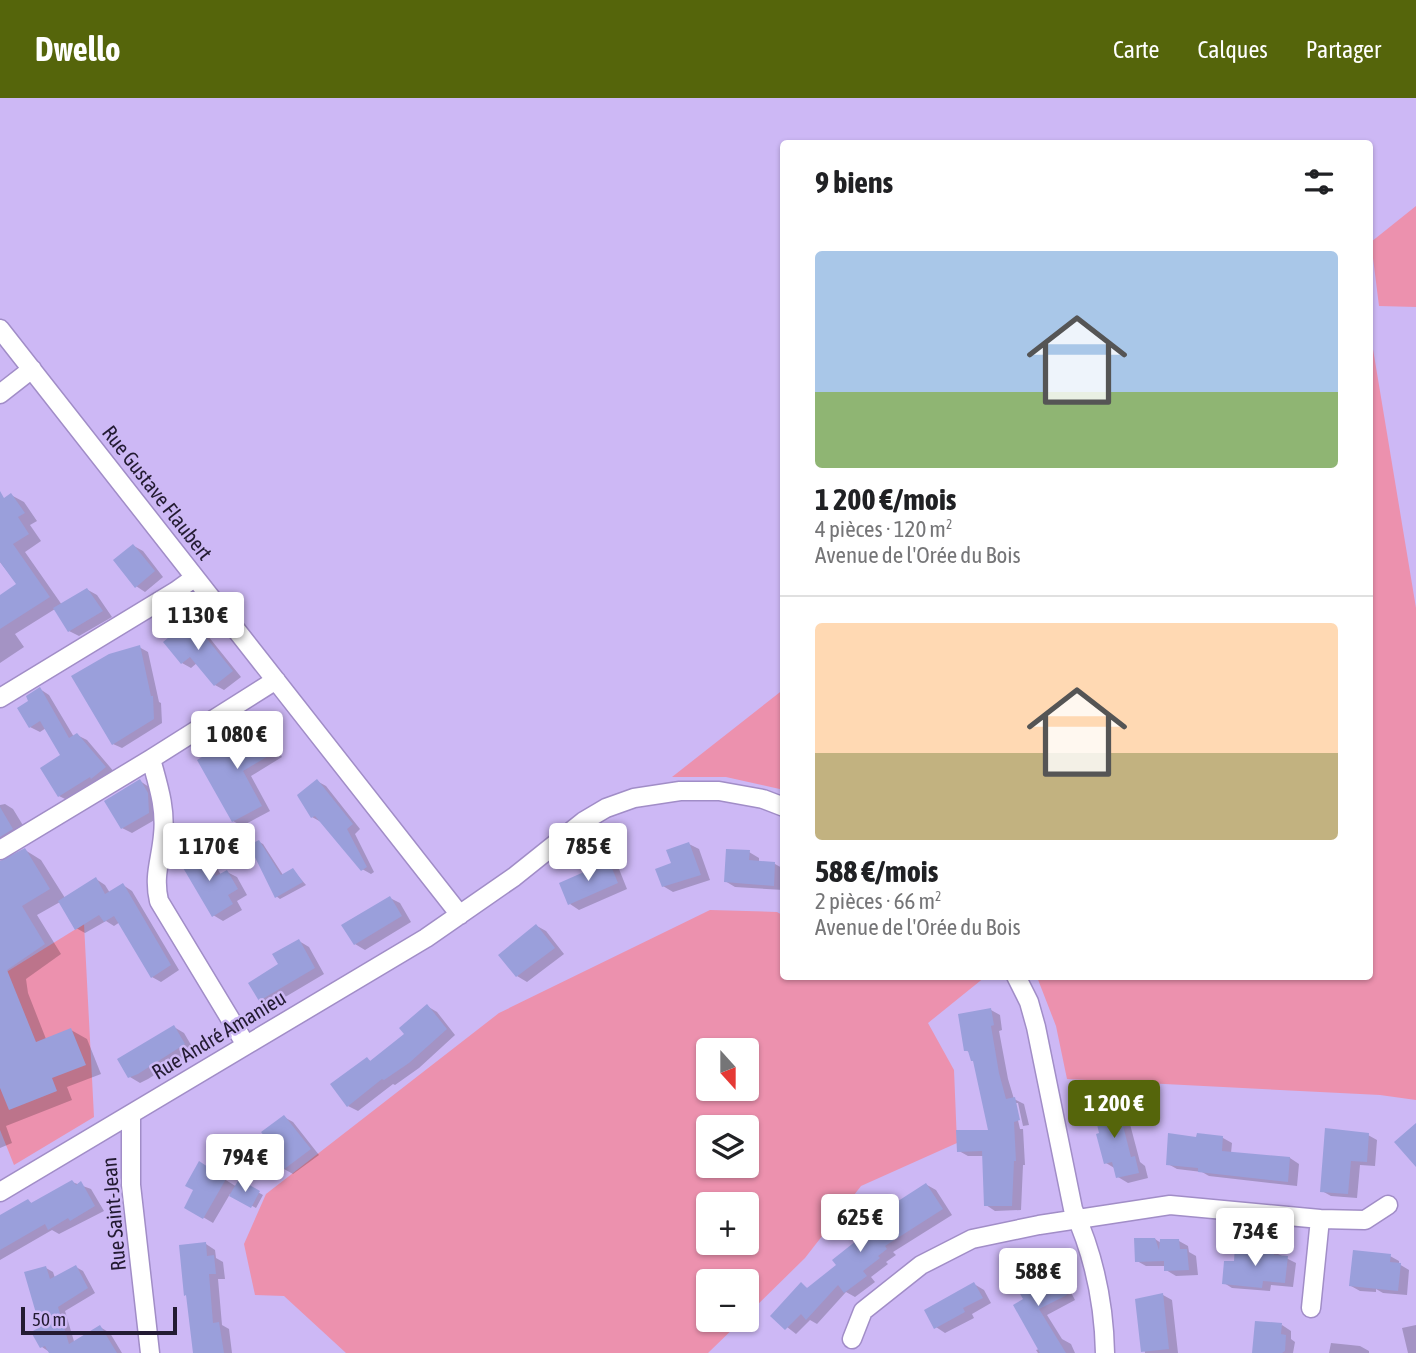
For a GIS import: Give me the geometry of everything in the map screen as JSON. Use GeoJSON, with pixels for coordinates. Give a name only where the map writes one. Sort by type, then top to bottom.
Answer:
{"type":"FeatureCollection","features":[{"type":"Feature","properties":{"kind":"street","name":"Rue Gustave Flaubert"},"geometry":{"type":"LineString","coordinates":[[0,329],[460,915]]}},
{"type":"Feature","properties":{"kind":"street"},"geometry":{"type":"LineString","coordinates":[[0,394],[32,369]]}},
{"type":"Feature","properties":{"kind":"street"},"geometry":{"type":"LineString","coordinates":[[0,698],[194,578]]}},
{"type":"Feature","properties":{"kind":"street"},"geometry":{"type":"LineString","coordinates":[[0,850],[276,680]]}},
{"type":"Feature","properties":{"kind":"street"},"geometry":{"type":"LineString","coordinates":[[151,759],[164,806],[163,835],[155,882],[159,901],[246,1045]]}},
{"type":"Feature","properties":{"kind":"street","name":"Rue André Amanieu"},"geometry":{"type":"LineString","coordinates":[[0,1192],[426,938],[514,877],[584,821],[606,808],[634,797],[680,791],[719,791],[763,799],[780,805]]}},
{"type":"Feature","properties":{"kind":"street"},"geometry":{"type":"LineString","coordinates":[[1018,980],[1029,1002],[1036,1027],[1073,1209],[1103,1306],[1105,1353]]}},
{"type":"Feature","properties":{"kind":"street","name":"Rue Saint-Jean"},"geometry":{"type":"LineString","coordinates":[[131,1114],[131,1185],[150,1353]]}},
{"type":"Feature","properties":{"kind":"street"},"geometry":{"type":"LineString","coordinates":[[852,1339],[863,1311],[921,1265],[972,1239],[1170,1205],[1320,1219],[1365,1220],[1388,1205]]}},
{"type":"Feature","properties":{"kind":"street"},"geometry":{"type":"LineString","coordinates":[[1311,1308],[1320,1219]]}},
{"type":"Feature","properties":{"kind":"shaded area"},"geometry":{"type":"Polygon","coordinates":[[[1416,206],[1416,307],[1379,306],[1373,240],[1416,206]]]}},
{"type":"Feature","properties":{"kind":"shaded area"},"geometry":{"type":"Polygon","coordinates":[[[1373,349],[1416,608],[1416,1100],[1380,1095],[1067,1079],[1056,1026],[1038,980],[1373,980],[1373,349]]]}},
{"type":"Feature","properties":{"kind":"shaded area"},"geometry":{"type":"Polygon","coordinates":[[[780,692],[780,789],[726,777],[672,777],[780,692]]]}},
{"type":"Feature","properties":{"kind":"shaded area"},"geometry":{"type":"Polygon","coordinates":[[[710,910],[780,914],[780,980],[981,980],[928,1023],[954,1070],[957,1143],[861,1186],[805,1258],[759,1303],[759,1269],[696,1269],[696,1332],[730,1332],[708,1353],[346,1353],[284,1296],[255,1295],[244,1244],[266,1194],[499,1013],[710,910]]]}},
{"type":"Feature","properties":{"kind":"shaded area"},"geometry":{"type":"Polygon","coordinates":[[[84,924],[94,1117],[14,1165],[0,1130],[0,976],[84,924]]]}},
{"type":"Feature","properties":{"kind":"building"},"geometry":{"type":"Polygon","coordinates":[[[0,491],[4,498],[11,493],[25,513],[18,517],[29,534],[13,544],[50,597],[0,629],[0,595],[16,584],[0,562],[0,491]]]}},
{"type":"Feature","properties":{"kind":"building"},"geometry":{"type":"Polygon","coordinates":[[[133,544],[155,571],[135,588],[113,560],[133,544]]]}},
{"type":"Feature","properties":{"kind":"building"},"geometry":{"type":"Polygon","coordinates":[[[87,588],[103,611],[68,632],[53,608],[87,588]]]}},
{"type":"Feature","properties":{"kind":"building"},"geometry":{"type":"Polygon","coordinates":[[[191,619],[233,671],[214,686],[190,657],[181,664],[163,642],[191,619]]]}},
{"type":"Feature","properties":{"kind":"building"},"geometry":{"type":"Polygon","coordinates":[[[140,645],[153,696],[154,719],[112,745],[71,676],[109,654],[140,645]]]}},
{"type":"Feature","properties":{"kind":"building"},"geometry":{"type":"Polygon","coordinates":[[[40,687],[69,738],[77,733],[106,767],[91,779],[90,777],[58,797],[40,768],[60,755],[40,721],[29,728],[17,708],[28,701],[26,696],[40,687]]]}},
{"type":"Feature","properties":{"kind":"building"},"geometry":{"type":"Polygon","coordinates":[[[258,723],[275,752],[243,771],[262,806],[232,822],[197,760],[258,723]]]}},
{"type":"Feature","properties":{"kind":"building"},"geometry":{"type":"Polygon","coordinates":[[[140,779],[148,793],[149,813],[121,829],[104,801],[140,779]]]}},
{"type":"Feature","properties":{"kind":"building"},"geometry":{"type":"Polygon","coordinates":[[[317,779],[353,824],[347,829],[367,867],[361,871],[315,816],[311,818],[297,795],[317,779]]]}},
{"type":"Feature","properties":{"kind":"building"},"geometry":{"type":"Polygon","coordinates":[[[0,807],[13,829],[0,837],[0,807]]]}},
{"type":"Feature","properties":{"kind":"building"},"geometry":{"type":"Polygon","coordinates":[[[259,840],[281,875],[293,868],[303,882],[275,898],[249,845],[259,840]]]}},
{"type":"Feature","properties":{"kind":"building"},"geometry":{"type":"Polygon","coordinates":[[[689,842],[701,875],[662,887],[655,869],[671,863],[666,850],[689,842]]]}},
{"type":"Feature","properties":{"kind":"building"},"geometry":{"type":"Polygon","coordinates":[[[25,848],[50,889],[22,906],[45,944],[7,970],[36,1042],[71,1028],[86,1065],[52,1078],[57,1091],[9,1110],[0,1088],[0,861],[25,848]]]}},
{"type":"Feature","properties":{"kind":"building"},"geometry":{"type":"Polygon","coordinates":[[[200,849],[216,876],[227,870],[238,889],[228,895],[233,904],[212,917],[179,861],[200,849]]]}},
{"type":"Feature","properties":{"kind":"building"},"geometry":{"type":"Polygon","coordinates":[[[726,849],[750,850],[749,860],[775,862],[774,886],[724,882],[726,849]]]}},
{"type":"Feature","properties":{"kind":"building"},"geometry":{"type":"Polygon","coordinates":[[[609,861],[618,883],[568,905],[559,883],[609,861]]]}},
{"type":"Feature","properties":{"kind":"building"},"geometry":{"type":"Polygon","coordinates":[[[96,877],[105,894],[123,883],[171,965],[151,978],[114,916],[104,922],[99,915],[75,930],[58,901],[96,877]]]}},
{"type":"Feature","properties":{"kind":"building"},"geometry":{"type":"Polygon","coordinates":[[[390,896],[402,916],[354,945],[341,925],[390,896]]]}},
{"type":"Feature","properties":{"kind":"building"},"geometry":{"type":"Polygon","coordinates":[[[536,924],[555,948],[516,977],[498,955],[536,924]]]}},
{"type":"Feature","properties":{"kind":"building"},"geometry":{"type":"Polygon","coordinates":[[[299,939],[315,968],[259,1001],[248,983],[278,964],[272,954],[299,939]]]}},
{"type":"Feature","properties":{"kind":"building"},"geometry":{"type":"Polygon","coordinates":[[[427,1004],[447,1029],[409,1063],[382,1079],[347,1107],[330,1084],[367,1057],[370,1061],[404,1034],[399,1028],[427,1004]]]}},
{"type":"Feature","properties":{"kind":"building"},"geometry":{"type":"Polygon","coordinates":[[[991,1008],[994,1025],[991,1026],[999,1073],[1006,1099],[1015,1097],[1020,1120],[1014,1122],[1016,1161],[1012,1206],[984,1206],[982,1151],[957,1152],[956,1130],[988,1130],[973,1061],[968,1051],[964,1051],[958,1014],[991,1008]]]}},
{"type":"Feature","properties":{"kind":"building"},"geometry":{"type":"Polygon","coordinates":[[[174,1025],[185,1044],[128,1078],[117,1059],[174,1025]]]}},
{"type":"Feature","properties":{"kind":"building"},"geometry":{"type":"Polygon","coordinates":[[[1117,1102],[1131,1157],[1135,1156],[1139,1173],[1116,1178],[1112,1162],[1104,1164],[1096,1134],[1099,1133],[1093,1107],[1117,1102]]]}},
{"type":"Feature","properties":{"kind":"building"},"geometry":{"type":"Polygon","coordinates":[[[284,1115],[311,1149],[283,1170],[265,1146],[270,1143],[261,1132],[284,1115]]]}},
{"type":"Feature","properties":{"kind":"building"},"geometry":{"type":"Polygon","coordinates":[[[1416,1123],[1416,1167],[1394,1142],[1416,1123]]]}},
{"type":"Feature","properties":{"kind":"building"},"geometry":{"type":"Polygon","coordinates":[[[1325,1128],[1369,1133],[1367,1162],[1351,1161],[1348,1194],[1320,1192],[1325,1128]]]}},
{"type":"Feature","properties":{"kind":"building"},"geometry":{"type":"Polygon","coordinates":[[[1168,1133],[1196,1137],[1197,1133],[1223,1136],[1222,1151],[1290,1157],[1288,1182],[1198,1172],[1198,1168],[1166,1165],[1168,1133]]]}},
{"type":"Feature","properties":{"kind":"building"},"geometry":{"type":"Polygon","coordinates":[[[199,1161],[226,1179],[203,1219],[184,1208],[193,1190],[185,1186],[199,1161]]]}},
{"type":"Feature","properties":{"kind":"building"},"geometry":{"type":"Polygon","coordinates":[[[239,1179],[260,1191],[251,1208],[229,1196],[239,1179]]]}},
{"type":"Feature","properties":{"kind":"building"},"geometry":{"type":"Polygon","coordinates":[[[72,1180],[76,1185],[81,1181],[95,1206],[48,1230],[45,1224],[0,1250],[0,1215],[28,1199],[31,1203],[72,1180]]]}},
{"type":"Feature","properties":{"kind":"building"},"geometry":{"type":"Polygon","coordinates":[[[926,1183],[943,1209],[885,1246],[887,1249],[878,1256],[880,1258],[863,1271],[867,1276],[844,1293],[838,1285],[806,1320],[801,1314],[785,1330],[770,1316],[801,1282],[807,1288],[836,1265],[832,1260],[868,1229],[864,1223],[926,1183]]]}},
{"type":"Feature","properties":{"kind":"building"},"geometry":{"type":"Polygon","coordinates":[[[1134,1238],[1155,1238],[1159,1250],[1160,1239],[1179,1239],[1180,1249],[1187,1249],[1189,1270],[1164,1271],[1164,1261],[1135,1262],[1134,1238]]]}},
{"type":"Feature","properties":{"kind":"building"},"geometry":{"type":"Polygon","coordinates":[[[206,1242],[207,1256],[214,1255],[216,1274],[209,1274],[213,1323],[219,1322],[224,1353],[193,1353],[179,1245],[206,1242]]]}},
{"type":"Feature","properties":{"kind":"building"},"geometry":{"type":"Polygon","coordinates":[[[1235,1245],[1274,1250],[1274,1255],[1288,1256],[1285,1283],[1263,1281],[1262,1288],[1222,1284],[1224,1261],[1234,1261],[1235,1245]]]}},
{"type":"Feature","properties":{"kind":"building"},"geometry":{"type":"Polygon","coordinates":[[[1353,1250],[1391,1254],[1390,1262],[1401,1263],[1398,1291],[1349,1286],[1353,1250]]]}},
{"type":"Feature","properties":{"kind":"building"},"geometry":{"type":"Polygon","coordinates":[[[76,1265],[88,1288],[58,1307],[69,1344],[100,1325],[117,1353],[49,1353],[45,1346],[40,1348],[31,1332],[40,1327],[24,1272],[46,1266],[50,1279],[76,1265]]]}},
{"type":"Feature","properties":{"kind":"building"},"geometry":{"type":"Polygon","coordinates":[[[1032,1267],[1040,1282],[1056,1274],[1067,1295],[1039,1309],[1066,1353],[1040,1353],[1013,1305],[1023,1299],[1011,1278],[1032,1267]]]}},
{"type":"Feature","properties":{"kind":"building"},"geometry":{"type":"Polygon","coordinates":[[[974,1282],[983,1298],[963,1308],[965,1312],[934,1329],[924,1310],[974,1282]]]}},
{"type":"Feature","properties":{"kind":"building"},"geometry":{"type":"Polygon","coordinates":[[[1163,1293],[1169,1349],[1141,1352],[1135,1299],[1163,1293]]]}},
{"type":"Feature","properties":{"kind":"building"},"geometry":{"type":"Polygon","coordinates":[[[1255,1321],[1282,1323],[1281,1334],[1286,1335],[1285,1351],[1252,1353],[1255,1321]]]}}]}
